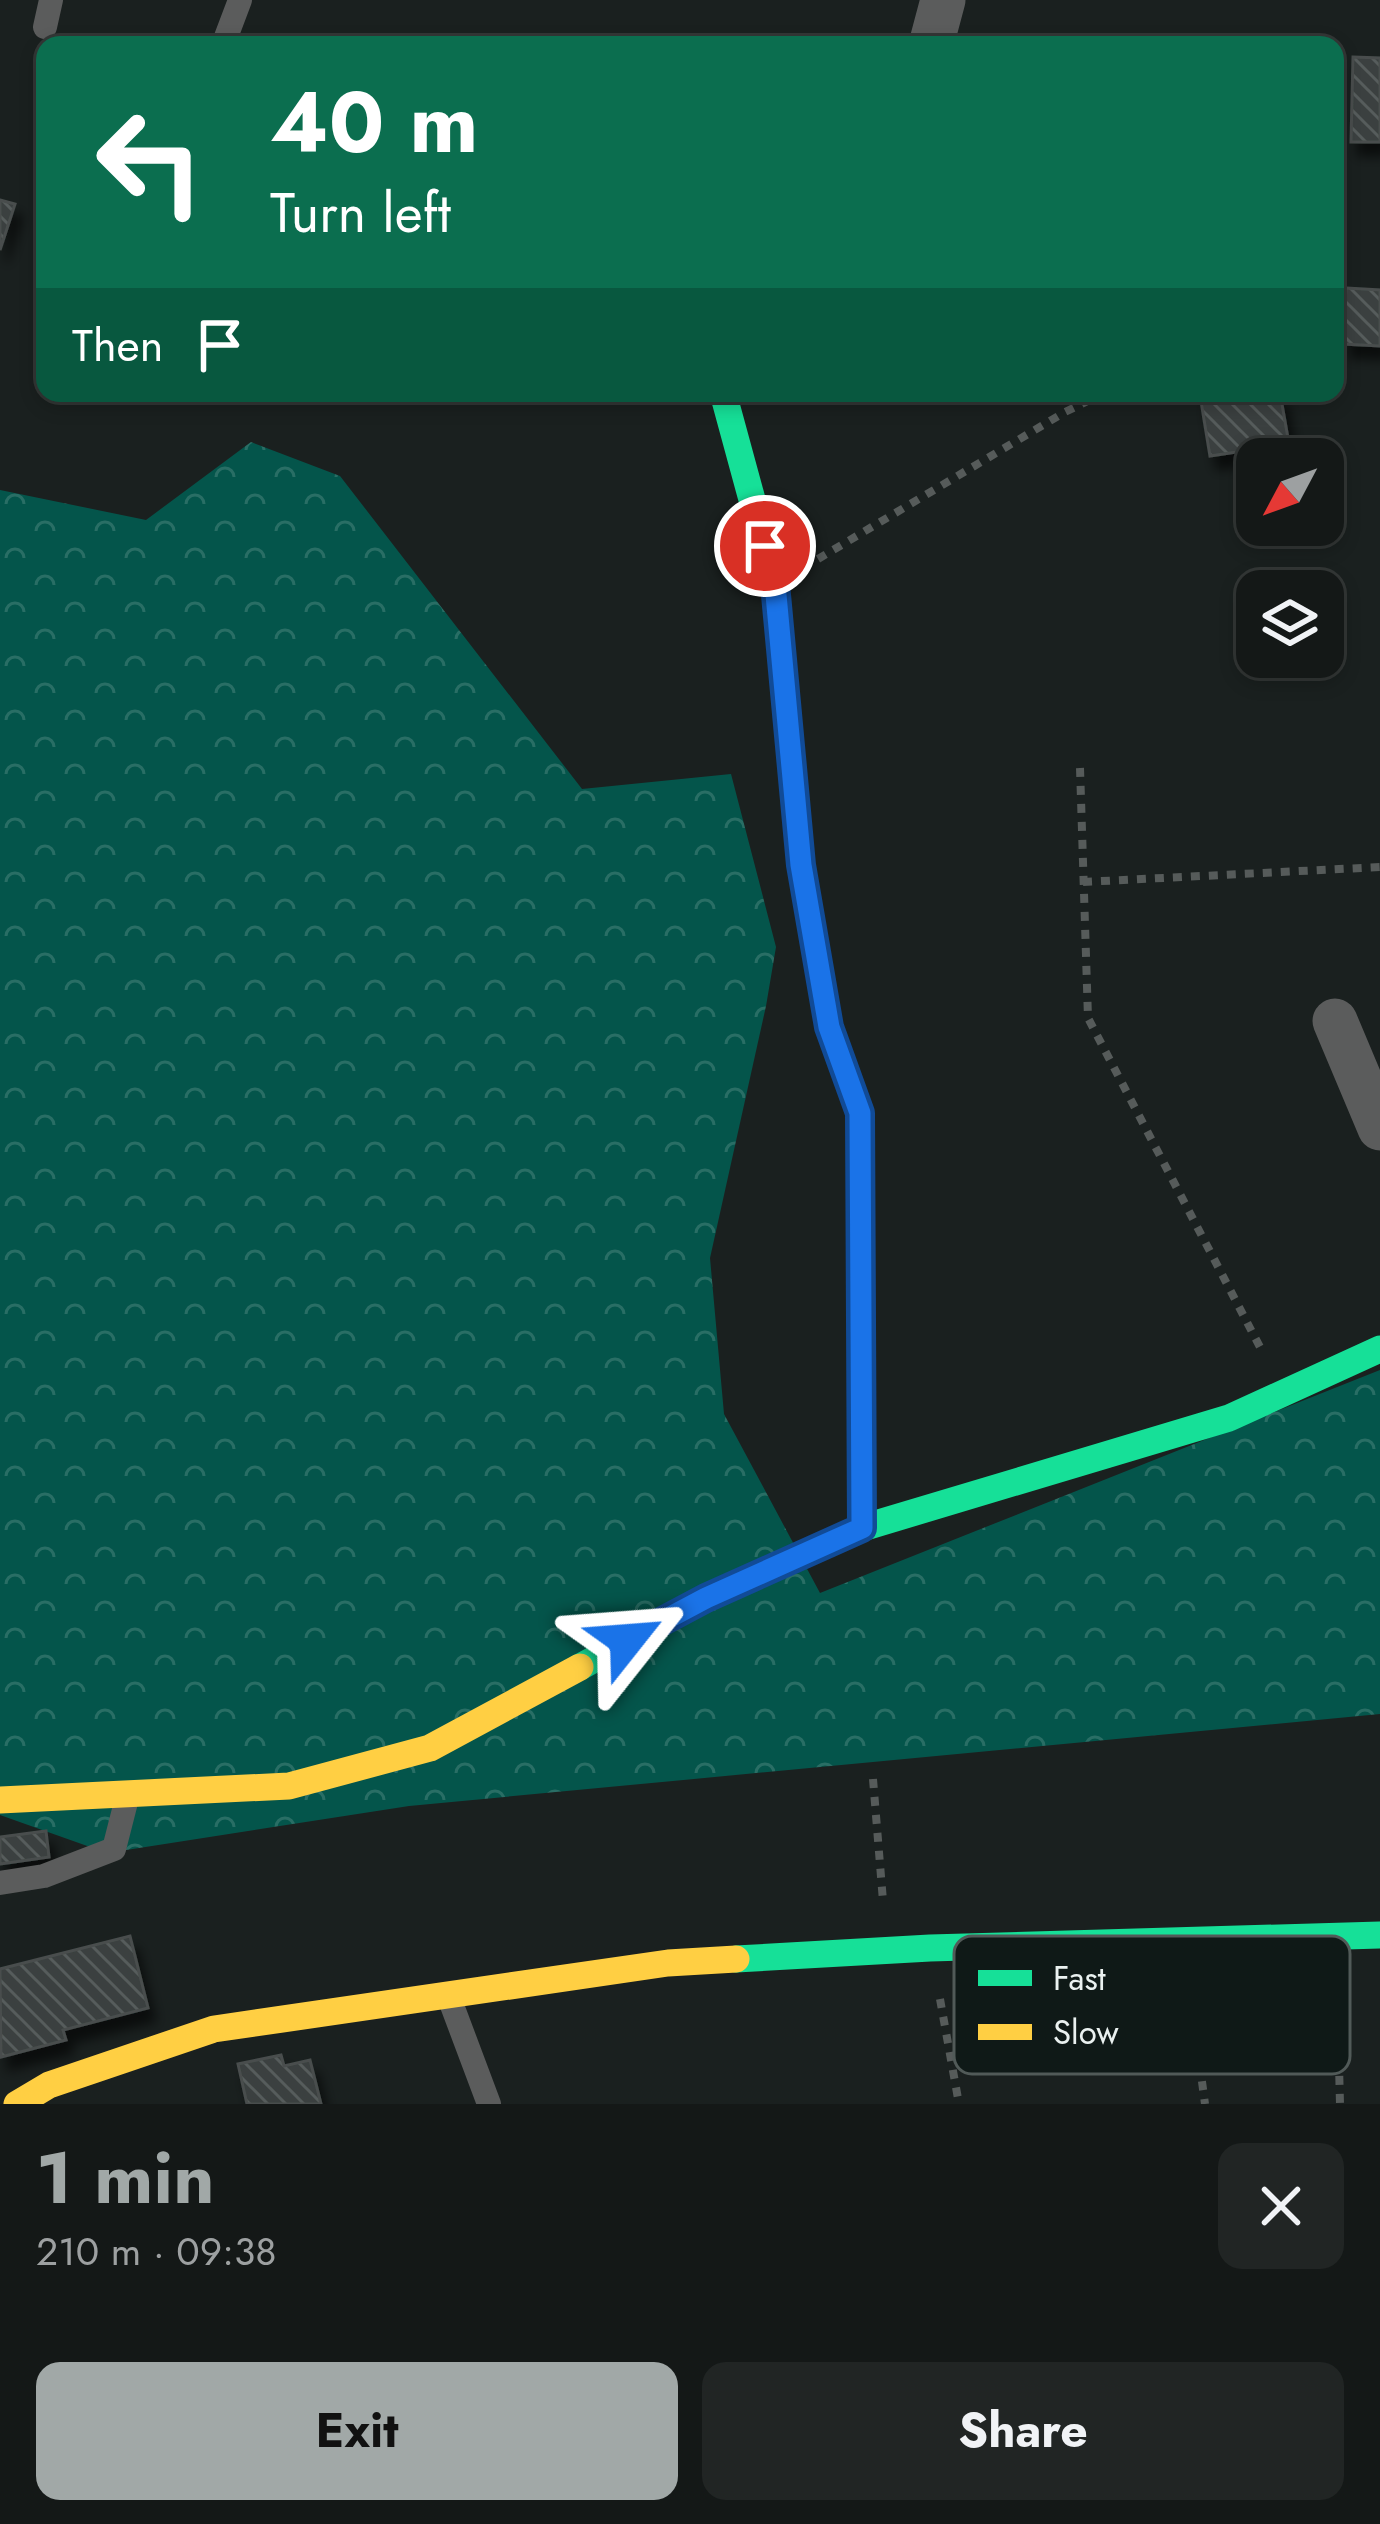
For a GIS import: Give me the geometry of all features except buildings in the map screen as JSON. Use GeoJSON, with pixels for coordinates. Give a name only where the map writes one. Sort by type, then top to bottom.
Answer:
{"type":"FeatureCollection","features":[{"type":"Feature","properties":{"kind":"street"},"geometry":{"type":"LineString","coordinates":[[933,36],[943,0]]}},
{"type":"Feature","properties":{"kind":"street"},"geometry":{"type":"LineString","coordinates":[[725,402],[775,584],[801,865],[829,1027],[860,1113],[862,1528]]}},
{"type":"Feature","properties":{"kind":"street"},"geometry":{"type":"LineString","coordinates":[[1335,1021],[1380,1128]]}},
{"type":"Feature","properties":{"kind":"street"},"geometry":{"type":"LineString","coordinates":[[0,1800],[289,1786],[430,1748],[706,1598],[862,1528],[1229,1418],[1380,1349]]}},
{"type":"Feature","properties":{"kind":"street"},"geometry":{"type":"LineString","coordinates":[[1334,1936],[1380,1935]]}},
{"type":"Feature","properties":{"kind":"street"},"geometry":{"type":"LineString","coordinates":[[17,2104],[49,2085],[214,2030],[668,1963],[954,1947]]}},
{"type":"Feature","properties":{"kind":"lane"},"geometry":{"type":"LineString","coordinates":[[45,27],[51,0]]}},
{"type":"Feature","properties":{"kind":"lane"},"geometry":{"type":"LineString","coordinates":[[227,36],[240,0]]}},
{"type":"Feature","properties":{"kind":"lane"},"geometry":{"type":"LineString","coordinates":[[0,1883],[44,1876],[113,1849],[128,1792]]}},
{"type":"Feature","properties":{"kind":"lane"},"geometry":{"type":"LineString","coordinates":[[448,1995],[489,2104]]}},
{"type":"Feature","properties":{"kind":"path"},"geometry":{"type":"LineString","coordinates":[[775,584],[1086,402]]}},
{"type":"Feature","properties":{"kind":"path"},"geometry":{"type":"LineString","coordinates":[[1080,768],[1088,1018],[1284,1393]]}},
{"type":"Feature","properties":{"kind":"path"},"geometry":{"type":"LineString","coordinates":[[1083,881],[1380,867]]}},
{"type":"Feature","properties":{"kind":"path"},"geometry":{"type":"LineString","coordinates":[[873,1779],[888,1950]]}},
{"type":"Feature","properties":{"kind":"path"},"geometry":{"type":"LineString","coordinates":[[930,1948],[959,2104]]}},
{"type":"Feature","properties":{"kind":"path"},"geometry":{"type":"LineString","coordinates":[[1201,2074],[1205,2104]]}},
{"type":"Feature","properties":{"kind":"path"},"geometry":{"type":"LineString","coordinates":[[1339,2074],[1340,2104]]}},
{"type":"Feature","properties":{"kind":"green space"},"geometry":{"type":"Polygon","coordinates":[[[251,442],[340,476],[582,789],[731,774],[776,947],[710,1258],[724,1414],[820,1593],[1380,1370],[1380,1714],[409,1806],[107,1853],[0,1815],[0,490],[146,520],[251,442]]]}},
{"type":"Feature","properties":{"kind":"traffic: fast"},"geometry":{"type":"LineString","coordinates":[[725,402],[775,584],[801,865],[829,1027],[860,1113],[862,1528]]}},
{"type":"Feature","properties":{"kind":"traffic: fast"},"geometry":{"type":"LineString","coordinates":[[580,1667],[706,1598],[862,1528],[1229,1418],[1380,1349]]}},
{"type":"Feature","properties":{"kind":"traffic: fast"},"geometry":{"type":"LineString","coordinates":[[1345,1936],[1380,1935]]}},
{"type":"Feature","properties":{"kind":"traffic: fast"},"geometry":{"type":"LineString","coordinates":[[736,1959],[954,1947]]}},
{"type":"Feature","properties":{"kind":"traffic: slow"},"geometry":{"type":"LineString","coordinates":[[0,1800],[289,1786],[430,1748],[580,1667]]}},
{"type":"Feature","properties":{"kind":"traffic: slow"},"geometry":{"type":"LineString","coordinates":[[17,2104],[49,2085],[214,2029],[668,1963],[736,1959]]}},
{"type":"Feature","properties":{"kind":"route"},"geometry":{"type":"LineString","coordinates":[[627,1640],[706,1598],[862,1528],[860,1113],[829,1027],[801,865],[775,584],[765,546]]}}]}
